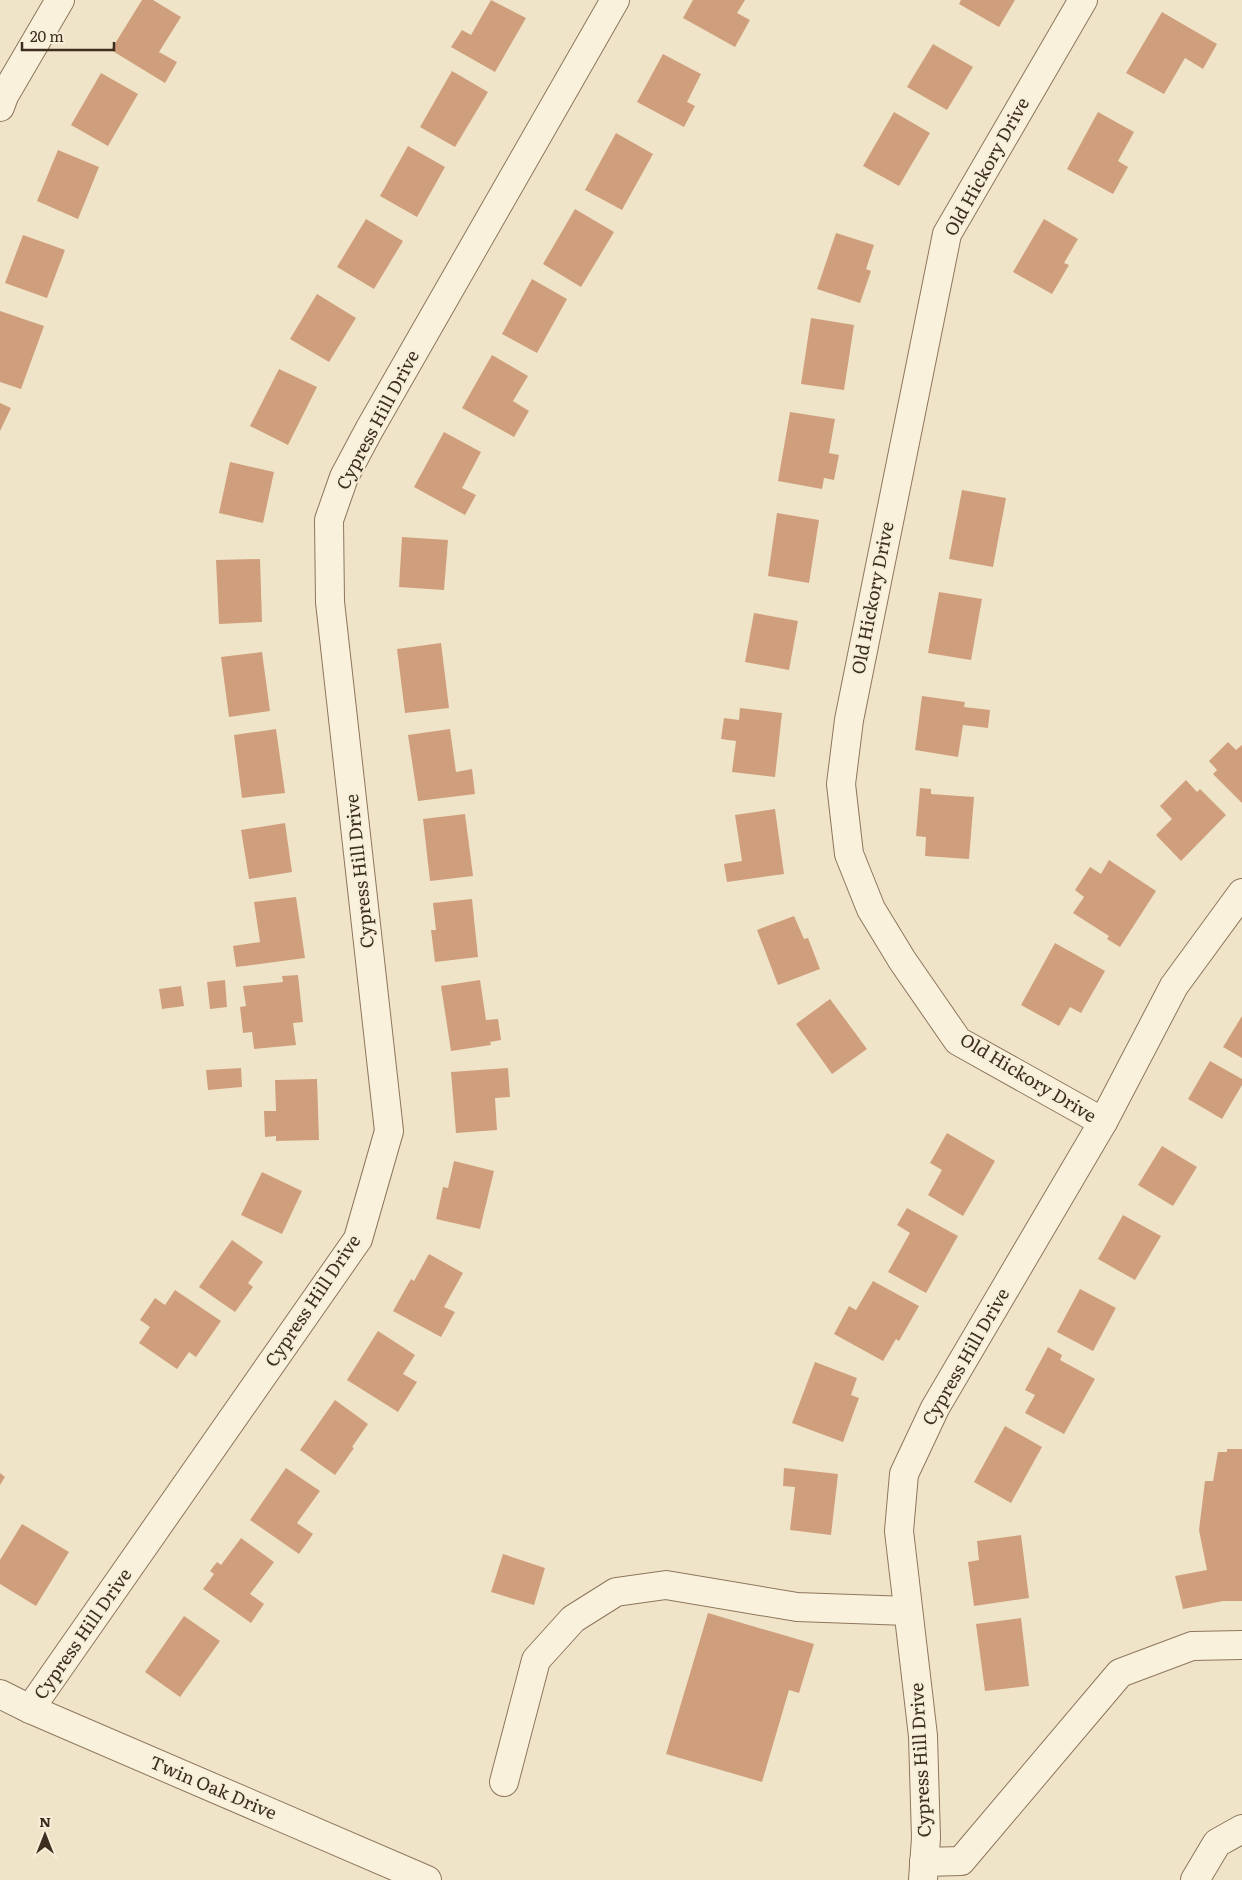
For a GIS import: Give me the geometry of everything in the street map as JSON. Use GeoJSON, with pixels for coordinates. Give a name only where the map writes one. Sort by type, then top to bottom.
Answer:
{"type":"FeatureCollection","features":[{"type":"Feature","properties":{"kind":"street"},"geometry":{"type":"LineString","coordinates":[[0,106],[60,0]]}},
{"type":"Feature","properties":{"kind":"street","name":"Cypress Hill Drive"},"geometry":{"type":"LineString","coordinates":[[30,1709],[358,1239],[389,1131],[330,602],[329,520],[344,477],[369,430],[615,0]]}},
{"type":"Feature","properties":{"kind":"street","name":"Old Hickory Drive"},"geometry":{"type":"LineString","coordinates":[[1084,0],[947,234],[849,720],[841,784],[849,854],[871,908],[902,960],[958,1041],[1103,1122]]}},
{"type":"Feature","properties":{"kind":"street","name":"Cypress Hill Drive"},"geometry":{"type":"LineString","coordinates":[[924,1871],[926,1838],[923,1736],[900,1532],[904,1474],[935,1408],[1103,1122],[1174,986],[1242,893]]}},
{"type":"Feature","properties":{"kind":"street"},"geometry":{"type":"LineString","coordinates":[[504,1782],[536,1660],[573,1619],[616,1592],[666,1585],[796,1606],[908,1611]]}},
{"type":"Feature","properties":{"kind":"street"},"geometry":{"type":"LineString","coordinates":[[924,1871],[962,1861],[1120,1673],[1192,1646],[1242,1645]]}},
{"type":"Feature","properties":{"kind":"street","name":"Twin Oak Drive"},"geometry":{"type":"LineString","coordinates":[[0,1694],[30,1709],[427,1880]]}},
{"type":"Feature","properties":{"kind":"street"},"geometry":{"type":"LineString","coordinates":[[1195,1880],[1217,1844],[1242,1829]]}},
{"type":"Feature","properties":{"kind":"building"},"geometry":{"type":"Polygon","coordinates":[[[142,0],[153,0],[181,17],[159,52],[177,62],[165,83],[111,50],[142,0]]]}},
{"type":"Feature","properties":{"kind":"building"},"geometry":{"type":"Polygon","coordinates":[[[491,0],[526,18],[495,72],[451,47],[462,30],[471,35],[491,0]]]}},
{"type":"Feature","properties":{"kind":"building"},"geometry":{"type":"Polygon","coordinates":[[[693,0],[745,0],[737,13],[750,20],[735,47],[683,18],[693,0]]]}},
{"type":"Feature","properties":{"kind":"building"},"geometry":{"type":"Polygon","coordinates":[[[961,0],[1015,0],[999,27],[959,4],[961,0]]]}},
{"type":"Feature","properties":{"kind":"building"},"geometry":{"type":"Polygon","coordinates":[[[1162,12],[1217,44],[1203,69],[1185,58],[1164,94],[1126,73],[1162,12]]]}},
{"type":"Feature","properties":{"kind":"building"},"geometry":{"type":"Polygon","coordinates":[[[933,44],[973,67],[947,110],[907,87],[933,44]]]}},
{"type":"Feature","properties":{"kind":"building"},"geometry":{"type":"Polygon","coordinates":[[[663,54],[701,74],[687,102],[695,106],[684,127],[637,102],[663,54]]]}},
{"type":"Feature","properties":{"kind":"building"},"geometry":{"type":"Polygon","coordinates":[[[452,71],[488,92],[455,147],[420,127],[452,71]]]}},
{"type":"Feature","properties":{"kind":"building"},"geometry":{"type":"Polygon","coordinates":[[[101,73],[138,94],[108,146],[71,125],[101,73]]]}},
{"type":"Feature","properties":{"kind":"building"},"geometry":{"type":"Polygon","coordinates":[[[894,112],[930,133],[899,186],[863,166],[894,112]]]}},
{"type":"Feature","properties":{"kind":"building"},"geometry":{"type":"Polygon","coordinates":[[[1098,112],[1134,132],[1118,161],[1128,167],[1113,194],[1067,169],[1098,112]]]}},
{"type":"Feature","properties":{"kind":"building"},"geometry":{"type":"Polygon","coordinates":[[[616,133],[653,154],[622,210],[585,190],[616,133]]]}},
{"type":"Feature","properties":{"kind":"building"},"geometry":{"type":"Polygon","coordinates":[[[408,146],[445,167],[417,217],[380,196],[408,146]]]}},
{"type":"Feature","properties":{"kind":"building"},"geometry":{"type":"Polygon","coordinates":[[[58,150],[99,167],[78,219],[37,201],[58,150]]]}},
{"type":"Feature","properties":{"kind":"building"},"geometry":{"type":"Polygon","coordinates":[[[575,209],[614,232],[581,287],[543,264],[575,209]]]}},
{"type":"Feature","properties":{"kind":"building"},"geometry":{"type":"Polygon","coordinates":[[[366,219],[403,241],[374,289],[337,267],[366,219]]]}},
{"type":"Feature","properties":{"kind":"building"},"geometry":{"type":"Polygon","coordinates":[[[1044,219],[1078,239],[1064,263],[1069,265],[1052,294],[1013,272],[1044,219]]]}},
{"type":"Feature","properties":{"kind":"building"},"geometry":{"type":"Polygon","coordinates":[[[836,233],[874,245],[866,269],[871,271],[860,303],[817,289],[836,233]]]}},
{"type":"Feature","properties":{"kind":"building"},"geometry":{"type":"Polygon","coordinates":[[[23,235],[65,250],[47,298],[5,283],[23,235]]]}},
{"type":"Feature","properties":{"kind":"building"},"geometry":{"type":"Polygon","coordinates":[[[532,279],[567,299],[537,353],[502,334],[532,279]]]}},
{"type":"Feature","properties":{"kind":"building"},"geometry":{"type":"Polygon","coordinates":[[[317,294],[356,318],[329,362],[290,339],[317,294]]]}},
{"type":"Feature","properties":{"kind":"building"},"geometry":{"type":"Polygon","coordinates":[[[0,311],[44,326],[21,389],[0,382],[0,311]]]}},
{"type":"Feature","properties":{"kind":"building"},"geometry":{"type":"Polygon","coordinates":[[[811,318],[854,325],[844,390],[801,384],[811,318]]]}},
{"type":"Feature","properties":{"kind":"building"},"geometry":{"type":"Polygon","coordinates":[[[492,355],[528,376],[513,401],[529,411],[514,437],[462,408],[492,355]]]}},
{"type":"Feature","properties":{"kind":"building"},"geometry":{"type":"Polygon","coordinates":[[[279,369],[317,387],[288,445],[250,426],[279,369]]]}},
{"type":"Feature","properties":{"kind":"building"},"geometry":{"type":"Polygon","coordinates":[[[0,403],[11,408],[0,431],[0,403]]]}},
{"type":"Feature","properties":{"kind":"building"},"geometry":{"type":"Polygon","coordinates":[[[790,412],[835,419],[829,453],[839,455],[834,480],[824,478],[822,489],[778,481],[790,412]]]}},
{"type":"Feature","properties":{"kind":"building"},"geometry":{"type":"Polygon","coordinates":[[[444,432],[481,452],[462,488],[476,495],[465,515],[414,487],[444,432]]]}},
{"type":"Feature","properties":{"kind":"building"},"geometry":{"type":"Polygon","coordinates":[[[230,462],[274,472],[263,523],[219,513],[230,462]]]}},
{"type":"Feature","properties":{"kind":"building"},"geometry":{"type":"Polygon","coordinates":[[[962,490],[1006,498],[993,567],[949,559],[962,490]]]}},
{"type":"Feature","properties":{"kind":"building"},"geometry":{"type":"Polygon","coordinates":[[[777,513],[819,520],[809,583],[768,576],[777,513]]]}},
{"type":"Feature","properties":{"kind":"building"},"geometry":{"type":"Polygon","coordinates":[[[402,537],[448,540],[444,590],[399,587],[402,537]]]}},
{"type":"Feature","properties":{"kind":"building"},"geometry":{"type":"Polygon","coordinates":[[[260,559],[262,622],[219,624],[216,560],[260,559]]]}},
{"type":"Feature","properties":{"kind":"building"},"geometry":{"type":"Polygon","coordinates":[[[939,592],[982,599],[971,660],[928,653],[939,592]]]}},
{"type":"Feature","properties":{"kind":"building"},"geometry":{"type":"Polygon","coordinates":[[[754,613],[798,621],[789,670],[745,662],[754,613]]]}},
{"type":"Feature","properties":{"kind":"building"},"geometry":{"type":"Polygon","coordinates":[[[441,643],[449,708],[405,713],[397,649],[441,643]]]}},
{"type":"Feature","properties":{"kind":"building"},"geometry":{"type":"Polygon","coordinates":[[[262,652],[270,711],[229,717],[221,657],[262,652]]]}},
{"type":"Feature","properties":{"kind":"building"},"geometry":{"type":"Polygon","coordinates":[[[922,696],[965,702],[964,707],[990,710],[988,728],[963,725],[958,757],[915,750],[922,696]]]}},
{"type":"Feature","properties":{"kind":"building"},"geometry":{"type":"Polygon","coordinates":[[[740,708],[782,713],[775,777],[732,772],[736,741],[721,739],[724,718],[739,720],[740,708]]]}},
{"type":"Feature","properties":{"kind":"building"},"geometry":{"type":"Polygon","coordinates":[[[276,729],[285,793],[242,798],[234,735],[276,729]]]}},
{"type":"Feature","properties":{"kind":"building"},"geometry":{"type":"Polygon","coordinates":[[[450,729],[456,772],[472,769],[475,794],[418,801],[408,735],[450,729]]]}},
{"type":"Feature","properties":{"kind":"building"},"geometry":{"type":"Polygon","coordinates":[[[1228,742],[1236,750],[1242,745],[1242,803],[1213,774],[1217,770],[1209,761],[1228,742]]]}},
{"type":"Feature","properties":{"kind":"building"},"geometry":{"type":"Polygon","coordinates":[[[1186,780],[1197,792],[1200,789],[1226,815],[1181,861],[1156,835],[1172,819],[1160,806],[1186,780]]]}},
{"type":"Feature","properties":{"kind":"building"},"geometry":{"type":"Polygon","coordinates":[[[920,788],[931,789],[931,794],[974,797],[969,859],[925,856],[926,837],[916,836],[920,788]]]}},
{"type":"Feature","properties":{"kind":"building"},"geometry":{"type":"Polygon","coordinates":[[[775,809],[784,874],[727,882],[724,864],[742,861],[735,815],[775,809]]]}},
{"type":"Feature","properties":{"kind":"building"},"geometry":{"type":"Polygon","coordinates":[[[465,814],[473,876],[430,881],[423,819],[465,814]]]}},
{"type":"Feature","properties":{"kind":"building"},"geometry":{"type":"Polygon","coordinates":[[[285,823],[292,872],[249,879],[241,830],[285,823]]]}},
{"type":"Feature","properties":{"kind":"building"},"geometry":{"type":"Polygon","coordinates":[[[1109,860],[1156,891],[1120,947],[1107,939],[1109,936],[1073,913],[1084,897],[1075,890],[1090,867],[1101,874],[1109,860]]]}},
{"type":"Feature","properties":{"kind":"building"},"geometry":{"type":"Polygon","coordinates":[[[296,897],[305,958],[236,967],[233,946],[260,942],[254,902],[296,897]]]}},
{"type":"Feature","properties":{"kind":"building"},"geometry":{"type":"Polygon","coordinates":[[[472,899],[478,957],[435,962],[431,930],[436,930],[433,903],[472,899]]]}},
{"type":"Feature","properties":{"kind":"building"},"geometry":{"type":"Polygon","coordinates":[[[794,916],[804,939],[808,938],[820,969],[778,985],[757,930],[794,916]]]}},
{"type":"Feature","properties":{"kind":"building"},"geometry":{"type":"Polygon","coordinates":[[[1055,943],[1105,971],[1081,1013],[1070,1007],[1059,1026],[1021,1005],[1055,943]]]}},
{"type":"Feature","properties":{"kind":"building"},"geometry":{"type":"Polygon","coordinates":[[[298,975],[303,1022],[293,1023],[296,1045],[254,1049],[252,1032],[243,1033],[240,1007],[246,1006],[243,986],[283,982],[282,976],[298,975]]]}},
{"type":"Feature","properties":{"kind":"building"},"geometry":{"type":"Polygon","coordinates":[[[225,980],[227,1007],[210,1009],[207,982],[225,980]]]}},
{"type":"Feature","properties":{"kind":"building"},"geometry":{"type":"Polygon","coordinates":[[[480,980],[486,1020],[498,1019],[501,1040],[490,1042],[491,1045],[451,1051],[441,986],[480,980]]]}},
{"type":"Feature","properties":{"kind":"building"},"geometry":{"type":"Polygon","coordinates":[[[181,986],[184,1006],[162,1009],[159,989],[181,986]]]}},
{"type":"Feature","properties":{"kind":"building"},"geometry":{"type":"Polygon","coordinates":[[[830,999],[867,1049],[832,1074],[796,1024],[830,999]]]}},
{"type":"Feature","properties":{"kind":"building"},"geometry":{"type":"Polygon","coordinates":[[[1242,1016],[1242,1058],[1223,1047],[1242,1016]]]}},
{"type":"Feature","properties":{"kind":"building"},"geometry":{"type":"Polygon","coordinates":[[[1210,1061],[1242,1079],[1242,1085],[1222,1119],[1188,1099],[1210,1061]]]}},
{"type":"Feature","properties":{"kind":"building"},"geometry":{"type":"Polygon","coordinates":[[[241,1068],[242,1087],[208,1090],[206,1070],[241,1068]]]}},
{"type":"Feature","properties":{"kind":"building"},"geometry":{"type":"Polygon","coordinates":[[[508,1068],[510,1097],[495,1098],[497,1130],[456,1133],[451,1072],[508,1068]]]}},
{"type":"Feature","properties":{"kind":"building"},"geometry":{"type":"Polygon","coordinates":[[[317,1079],[319,1140],[276,1141],[276,1136],[265,1137],[264,1111],[276,1111],[275,1080],[317,1079]]]}},
{"type":"Feature","properties":{"kind":"building"},"geometry":{"type":"Polygon","coordinates":[[[947,1133],[995,1161],[963,1216],[928,1195],[942,1170],[930,1163],[947,1133]]]}},
{"type":"Feature","properties":{"kind":"building"},"geometry":{"type":"Polygon","coordinates":[[[1162,1146],[1197,1167],[1173,1206],[1138,1185],[1162,1146]]]}},
{"type":"Feature","properties":{"kind":"building"},"geometry":{"type":"Polygon","coordinates":[[[454,1161],[494,1171],[480,1229],[436,1219],[443,1187],[448,1188],[454,1161]]]}},
{"type":"Feature","properties":{"kind":"building"},"geometry":{"type":"Polygon","coordinates":[[[262,1172],[302,1191],[282,1234],[241,1215],[262,1172]]]}},
{"type":"Feature","properties":{"kind":"building"},"geometry":{"type":"Polygon","coordinates":[[[907,1208],[958,1236],[926,1293],[888,1272],[910,1233],[897,1225],[907,1208]]]}},
{"type":"Feature","properties":{"kind":"building"},"geometry":{"type":"Polygon","coordinates":[[[1123,1215],[1161,1236],[1135,1280],[1098,1259],[1123,1215]]]}},
{"type":"Feature","properties":{"kind":"building"},"geometry":{"type":"Polygon","coordinates":[[[232,1240],[263,1262],[248,1283],[253,1287],[235,1312],[199,1287],[232,1240]]]}},
{"type":"Feature","properties":{"kind":"building"},"geometry":{"type":"Polygon","coordinates":[[[429,1254],[463,1273],[444,1307],[455,1312],[441,1337],[393,1311],[411,1279],[414,1281],[429,1254]]]}},
{"type":"Feature","properties":{"kind":"building"},"geometry":{"type":"Polygon","coordinates":[[[873,1281],[919,1306],[899,1341],[896,1339],[883,1361],[834,1334],[849,1306],[856,1310],[873,1281]]]}},
{"type":"Feature","properties":{"kind":"building"},"geometry":{"type":"Polygon","coordinates":[[[1080,1289],[1116,1308],[1093,1351],[1057,1332],[1080,1289]]]}},
{"type":"Feature","properties":{"kind":"building"},"geometry":{"type":"Polygon","coordinates":[[[175,1290],[221,1321],[196,1357],[189,1352],[177,1369],[139,1343],[150,1327],[140,1320],[155,1298],[165,1305],[175,1290]]]}},
{"type":"Feature","properties":{"kind":"building"},"geometry":{"type":"Polygon","coordinates":[[[378,1331],[415,1355],[403,1374],[417,1382],[398,1412],[347,1380],[378,1331]]]}},
{"type":"Feature","properties":{"kind":"building"},"geometry":{"type":"Polygon","coordinates":[[[1048,1347],[1062,1355],[1060,1360],[1095,1379],[1064,1434],[1025,1413],[1035,1395],[1025,1390],[1048,1347]]]}},
{"type":"Feature","properties":{"kind":"building"},"geometry":{"type":"Polygon","coordinates":[[[815,1362],[857,1378],[851,1395],[859,1398],[843,1442],[792,1423],[815,1362]]]}},
{"type":"Feature","properties":{"kind":"building"},"geometry":{"type":"Polygon","coordinates":[[[335,1400],[368,1424],[335,1475],[300,1450],[335,1400]]]}},
{"type":"Feature","properties":{"kind":"building"},"geometry":{"type":"Polygon","coordinates":[[[1005,1426],[1042,1447],[1011,1503],[974,1482],[1005,1426]]]}},
{"type":"Feature","properties":{"kind":"building"},"geometry":{"type":"Polygon","coordinates":[[[1227,1449],[1242,1449],[1242,1601],[1223,1601],[1183,1609],[1175,1576],[1207,1570],[1199,1530],[1205,1481],[1213,1481],[1218,1452],[1227,1452],[1227,1449]]]}},
{"type":"Feature","properties":{"kind":"building"},"geometry":{"type":"Polygon","coordinates":[[[286,1468],[320,1491],[297,1523],[313,1534],[299,1554],[250,1520],[286,1468]]]}},
{"type":"Feature","properties":{"kind":"building"},"geometry":{"type":"Polygon","coordinates":[[[784,1468],[838,1474],[831,1535],[790,1530],[795,1487],[783,1486],[784,1468]]]}},
{"type":"Feature","properties":{"kind":"building"},"geometry":{"type":"Polygon","coordinates":[[[0,1473],[5,1477],[0,1485],[0,1473]]]}},
{"type":"Feature","properties":{"kind":"building"},"geometry":{"type":"Polygon","coordinates":[[[22,1524],[69,1552],[36,1606],[0,1584],[0,1560],[22,1524]]]}},
{"type":"Feature","properties":{"kind":"building"},"geometry":{"type":"Polygon","coordinates":[[[1021,1535],[1029,1598],[974,1606],[968,1562],[979,1560],[977,1541],[1021,1535]]]}},
{"type":"Feature","properties":{"kind":"building"},"geometry":{"type":"Polygon","coordinates":[[[241,1538],[274,1562],[250,1594],[264,1604],[251,1623],[203,1589],[214,1574],[210,1571],[217,1562],[221,1565],[241,1538]]]}},
{"type":"Feature","properties":{"kind":"building"},"geometry":{"type":"Polygon","coordinates":[[[503,1554],[545,1568],[534,1605],[491,1592],[503,1554]]]}},
{"type":"Feature","properties":{"kind":"building"},"geometry":{"type":"Polygon","coordinates":[[[708,1613],[814,1644],[799,1693],[789,1690],[762,1782],[666,1754],[708,1613]]]}},
{"type":"Feature","properties":{"kind":"building"},"geometry":{"type":"Polygon","coordinates":[[[184,1616],[220,1641],[180,1697],[145,1672],[184,1616]]]}},
{"type":"Feature","properties":{"kind":"building"},"geometry":{"type":"Polygon","coordinates":[[[1021,1618],[1029,1686],[985,1691],[976,1624],[1021,1618]]]}}]}
